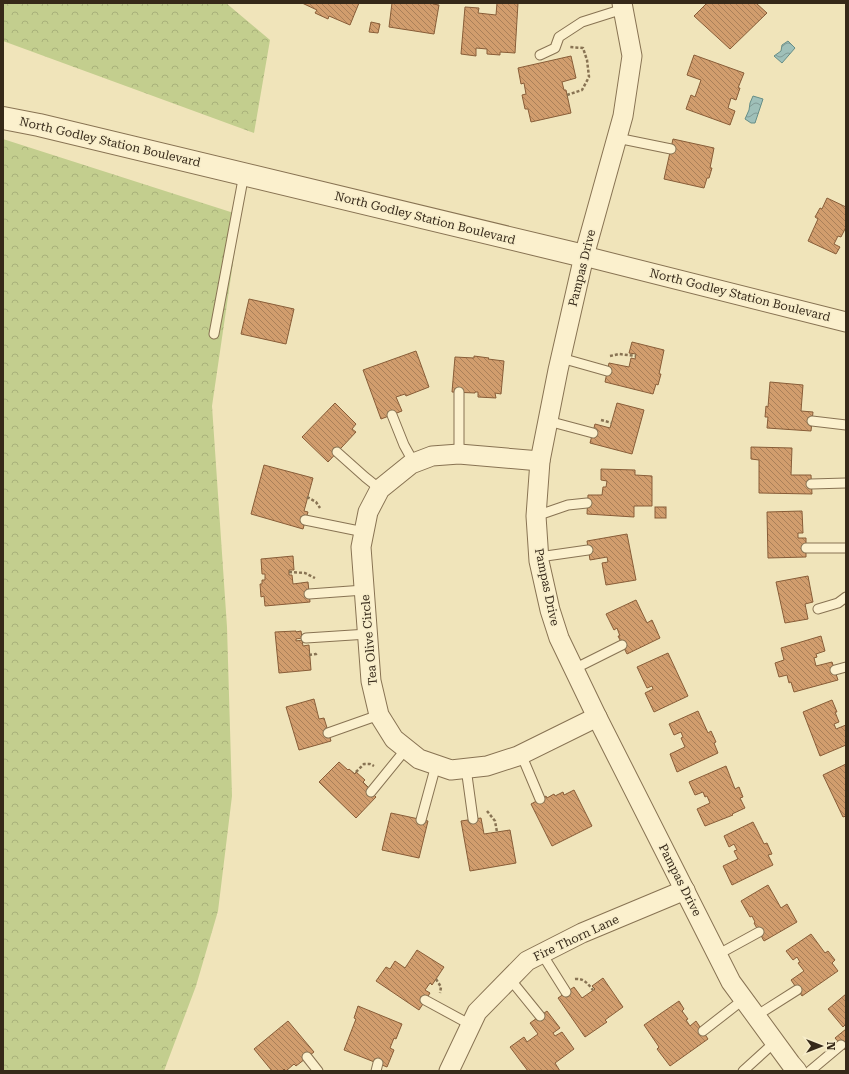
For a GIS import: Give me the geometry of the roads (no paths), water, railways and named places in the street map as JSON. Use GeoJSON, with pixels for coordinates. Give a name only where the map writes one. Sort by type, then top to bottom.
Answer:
{"type":"FeatureCollection","features":[{"type":"Feature","properties":{"kind":"street","name":"Pampas Drive"},"geometry":{"type":"LineString","coordinates":[[622,6],[632,56],[623,116],[584,256],[540,461],[536,516],[539,557],[550,610],[559,638],[597,717],[731,982],[797,1071]]}},
{"type":"Feature","properties":{"kind":"street","name":"North Godley Station Boulevard"},"geometry":{"type":"LineString","coordinates":[[3,118],[40,125],[584,256],[846,322]]}},
{"type":"Feature","properties":{"kind":"street","name":"Tea Olive Circle"},"geometry":{"type":"LineString","coordinates":[[540,461],[459,454],[432,456],[411,464],[380,489],[368,512],[361,547],[371,681],[379,715],[394,739],[419,759],[451,770],[487,766],[521,754],[597,717]]}},
{"type":"Feature","properties":{"kind":"street","name":"Fire Thorn Lane"},"geometry":{"type":"LineString","coordinates":[[449,1071],[477,1012],[527,961],[582,934],[685,890]]}},
{"type":"Feature","properties":{"kind":"lane"},"geometry":{"type":"LineString","coordinates":[[540,55],[555,48],[559,37],[582,22],[622,6]]}},
{"type":"Feature","properties":{"kind":"lane"},"geometry":{"type":"LineString","coordinates":[[616,138],[671,149]]}},
{"type":"Feature","properties":{"kind":"lane"},"geometry":{"type":"LineString","coordinates":[[214,334],[244,174]]}},
{"type":"Feature","properties":{"kind":"lane"},"geometry":{"type":"LineString","coordinates":[[561,358],[607,371]]}},
{"type":"Feature","properties":{"kind":"lane"},"geometry":{"type":"LineString","coordinates":[[459,392],[459,454]]}},
{"type":"Feature","properties":{"kind":"lane"},"geometry":{"type":"LineString","coordinates":[[392,415],[404,445],[414,463]]}},
{"type":"Feature","properties":{"kind":"lane"},"geometry":{"type":"LineString","coordinates":[[548,421],[593,433]]}},
{"type":"Feature","properties":{"kind":"lane"},"geometry":{"type":"LineString","coordinates":[[812,421],[846,425]]}},
{"type":"Feature","properties":{"kind":"lane"},"geometry":{"type":"LineString","coordinates":[[338,452],[380,489]]}},
{"type":"Feature","properties":{"kind":"lane"},"geometry":{"type":"LineString","coordinates":[[811,484],[846,482]]}},
{"type":"Feature","properties":{"kind":"lane"},"geometry":{"type":"LineString","coordinates":[[536,516],[568,505],[587,503]]}},
{"type":"Feature","properties":{"kind":"lane"},"geometry":{"type":"LineString","coordinates":[[305,520],[364,532]]}},
{"type":"Feature","properties":{"kind":"lane"},"geometry":{"type":"LineString","coordinates":[[806,548],[846,548]]}},
{"type":"Feature","properties":{"kind":"lane"},"geometry":{"type":"LineString","coordinates":[[539,557],[588,550]]}},
{"type":"Feature","properties":{"kind":"lane"},"geometry":{"type":"LineString","coordinates":[[309,594],[364,590]]}},
{"type":"Feature","properties":{"kind":"lane"},"geometry":{"type":"LineString","coordinates":[[818,609],[838,603],[846,597]]}},
{"type":"Feature","properties":{"kind":"lane"},"geometry":{"type":"LineString","coordinates":[[306,638],[368,634]]}},
{"type":"Feature","properties":{"kind":"lane"},"geometry":{"type":"LineString","coordinates":[[574,669],[622,645]]}},
{"type":"Feature","properties":{"kind":"lane"},"geometry":{"type":"LineString","coordinates":[[835,670],[846,668]]}},
{"type":"Feature","properties":{"kind":"lane"},"geometry":{"type":"LineString","coordinates":[[328,733],[379,715]]}},
{"type":"Feature","properties":{"kind":"lane"},"geometry":{"type":"LineString","coordinates":[[371,792],[406,749]]}},
{"type":"Feature","properties":{"kind":"lane"},"geometry":{"type":"LineString","coordinates":[[521,754],[540,799]]}},
{"type":"Feature","properties":{"kind":"lane"},"geometry":{"type":"LineString","coordinates":[[421,820],[436,765]]}},
{"type":"Feature","properties":{"kind":"lane"},"geometry":{"type":"LineString","coordinates":[[466,768],[473,819]]}},
{"type":"Feature","properties":{"kind":"lane"},"geometry":{"type":"LineString","coordinates":[[717,955],[759,932]]}},
{"type":"Feature","properties":{"kind":"lane"},"geometry":{"type":"LineString","coordinates":[[542,954],[566,992]]}},
{"type":"Feature","properties":{"kind":"lane"},"geometry":{"type":"LineString","coordinates":[[510,979],[540,1016]]}},
{"type":"Feature","properties":{"kind":"lane"},"geometry":{"type":"LineString","coordinates":[[756,1016],[797,990]]}},
{"type":"Feature","properties":{"kind":"lane"},"geometry":{"type":"LineString","coordinates":[[703,1031],[744,999]]}},
{"type":"Feature","properties":{"kind":"lane"},"geometry":{"type":"LineString","coordinates":[[425,1000],[471,1025]]}},
{"type":"Feature","properties":{"kind":"lane"},"geometry":{"type":"LineString","coordinates":[[743,1071],[775,1042]]}},
{"type":"Feature","properties":{"kind":"lane"},"geometry":{"type":"LineString","coordinates":[[810,1071],[841,1045]]}},
{"type":"Feature","properties":{"kind":"lane"},"geometry":{"type":"LineString","coordinates":[[307,1057],[318,1071]]}},
{"type":"Feature","properties":{"kind":"water"},"geometry":{"type":"Polygon","coordinates":[[[788,41],[795,48],[782,63],[774,56],[781,51],[782,45],[788,41]]]}},
{"type":"Feature","properties":{"kind":"water"},"geometry":{"type":"Polygon","coordinates":[[[753,96],[763,99],[755,123],[751,123],[745,119],[753,96]]]}}]}
